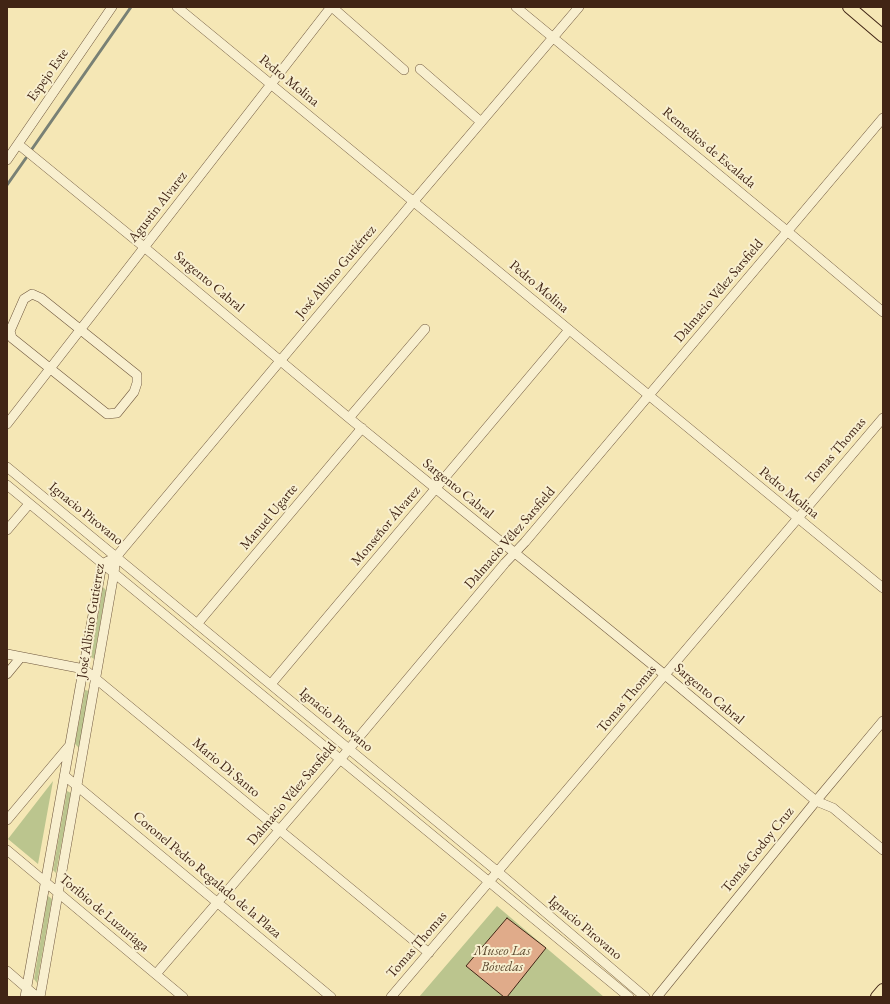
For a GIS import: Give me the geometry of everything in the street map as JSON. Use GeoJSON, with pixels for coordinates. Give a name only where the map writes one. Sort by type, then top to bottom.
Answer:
{"type":"FeatureCollection","features":[{"type":"Feature","properties":{"kind":"main road"},"geometry":{"type":"LineString","coordinates":[[849,7],[883,36]]}},
{"type":"Feature","properties":{"kind":"main road"},"geometry":{"type":"LineString","coordinates":[[877,997],[883,990]]}},
{"type":"Feature","properties":{"kind":"street","name":"Espejo Este"},"geometry":{"type":"LineString","coordinates":[[7,160],[112,7]]}},
{"type":"Feature","properties":{"kind":"street","name":"Pedro Molina"},"geometry":{"type":"LineString","coordinates":[[177,7],[883,588]]}},
{"type":"Feature","properties":{"kind":"street","name":"Agustin Alvarez"},"geometry":{"type":"LineString","coordinates":[[7,424],[331,7]]}},
{"type":"Feature","properties":{"kind":"street"},"geometry":{"type":"LineString","coordinates":[[331,7],[404,70]]}},
{"type":"Feature","properties":{"kind":"street","name":"Remedios de Escalada"},"geometry":{"type":"LineString","coordinates":[[516,7],[883,312]]}},
{"type":"Feature","properties":{"kind":"street","name":"José Albino Gutiérrez"},"geometry":{"type":"LineString","coordinates":[[116,557],[280,360],[579,7]]}},
{"type":"Feature","properties":{"kind":"street"},"geometry":{"type":"LineString","coordinates":[[420,69],[481,122]]}},
{"type":"Feature","properties":{"kind":"street","name":"Dalmacio Vélez Sarsfield"},"geometry":{"type":"LineString","coordinates":[[156,974],[340,760],[883,118]]}},
{"type":"Feature","properties":{"kind":"street","name":"Sargento Cabral"},"geometry":{"type":"LineString","coordinates":[[18,144],[514,554],[665,675],[816,801],[833,808],[883,850]]}},
{"type":"Feature","properties":{"kind":"street"},"geometry":{"type":"LineString","coordinates":[[32,294],[41,298],[137,374],[137,383],[134,392],[117,413],[107,414],[50,368],[12,338],[10,331],[24,299],[32,294]]}},
{"type":"Feature","properties":{"kind":"street"},"geometry":{"type":"LineString","coordinates":[[349,418],[426,329]]}},
{"type":"Feature","properties":{"kind":"street","name":"Monseñor Álvarez"},"geometry":{"type":"LineString","coordinates":[[271,684],[569,330]]}},
{"type":"Feature","properties":{"kind":"street","name":"Tomas Thomas"},"geometry":{"type":"LineString","coordinates":[[391,997],[883,418]]}},
{"type":"Feature","properties":{"kind":"street","name":"Manuel Ugarte"},"geometry":{"type":"LineString","coordinates":[[197,624],[362,428]]}},
{"type":"Feature","properties":{"kind":"street","name":"Ignacio Pirovano"},"geometry":{"type":"LineString","coordinates":[[7,467],[498,872],[645,997]]}},
{"type":"Feature","properties":{"kind":"street"},"geometry":{"type":"LineString","coordinates":[[19,495],[27,484]]}},
{"type":"Feature","properties":{"kind":"street","name":"Ignacio Pirovano"},"geometry":{"type":"LineString","coordinates":[[7,485],[629,997]]}},
{"type":"Feature","properties":{"kind":"street"},"geometry":{"type":"LineString","coordinates":[[40,512],[49,502]]}},
{"type":"Feature","properties":{"kind":"street"},"geometry":{"type":"LineString","coordinates":[[7,530],[29,504]]}},
{"type":"Feature","properties":{"kind":"street","name":"José Albino Gutierrez"},"geometry":{"type":"LineString","coordinates":[[26,993],[102,564],[116,557]]}},
{"type":"Feature","properties":{"kind":"street","name":"José Albino Gutierrez"},"geometry":{"type":"LineString","coordinates":[[40,997],[116,557]]}},
{"type":"Feature","properties":{"kind":"street","name":"Mario Di Santo"},"geometry":{"type":"LineString","coordinates":[[7,654],[84,669],[429,953]]}},
{"type":"Feature","properties":{"kind":"street"},"geometry":{"type":"LineString","coordinates":[[7,674],[21,657]]}},
{"type":"Feature","properties":{"kind":"street","name":"Tomás Godoy Cruz"},"geometry":{"type":"LineString","coordinates":[[657,997],[816,801],[880,732],[883,721]]}},
{"type":"Feature","properties":{"kind":"street"},"geometry":{"type":"LineString","coordinates":[[7,820],[70,744]]}},
{"type":"Feature","properties":{"kind":"street","name":"Coronel Pedro Regalado de la Plaza"},"geometry":{"type":"LineString","coordinates":[[65,776],[331,997]]}},
{"type":"Feature","properties":{"kind":"street","name":"Toribio de Luzuriaga"},"geometry":{"type":"LineString","coordinates":[[7,850],[183,997]]}},
{"type":"Feature","properties":{"kind":"street"},"geometry":{"type":"LineString","coordinates":[[7,971],[26,993],[37,997]]}},
{"type":"Feature","properties":{"kind":"green space"},"geometry":{"type":"Polygon","coordinates":[[[103,587],[106,590],[94,659],[91,657],[103,587]]]}},
{"type":"Feature","properties":{"kind":"green space"},"geometry":{"type":"Polygon","coordinates":[[[85,690],[89,691],[79,748],[75,744],[85,690]]]}},
{"type":"Feature","properties":{"kind":"green space"},"geometry":{"type":"Polygon","coordinates":[[[53,781],[38,864],[8,839],[53,781]]]}},
{"type":"Feature","properties":{"kind":"green space"},"geometry":{"type":"Polygon","coordinates":[[[67,791],[71,793],[56,873],[53,870],[67,791]]]}},
{"type":"Feature","properties":{"kind":"green space"},"geometry":{"type":"Polygon","coordinates":[[[48,896],[52,899],[37,983],[34,979],[48,896]]]}},
{"type":"Feature","properties":{"kind":"green space","name":"Museo Las Bóvedas"},"geometry":{"type":"Polygon","coordinates":[[[497,906],[604,997],[419,997],[497,906]]]}},
{"type":"Feature","properties":{"kind":"building"},"geometry":{"type":"Polygon","coordinates":[[[507,918],[546,948],[507,997],[504,997],[466,966],[507,918]]]}},
{"type":"Feature","properties":{"kind":"waterway"},"geometry":{"type":"LineString","coordinates":[[32,149],[131,7]]}},
{"type":"Feature","properties":{"kind":"waterway"},"geometry":{"type":"LineString","coordinates":[[7,185],[26,158]]}}]}
